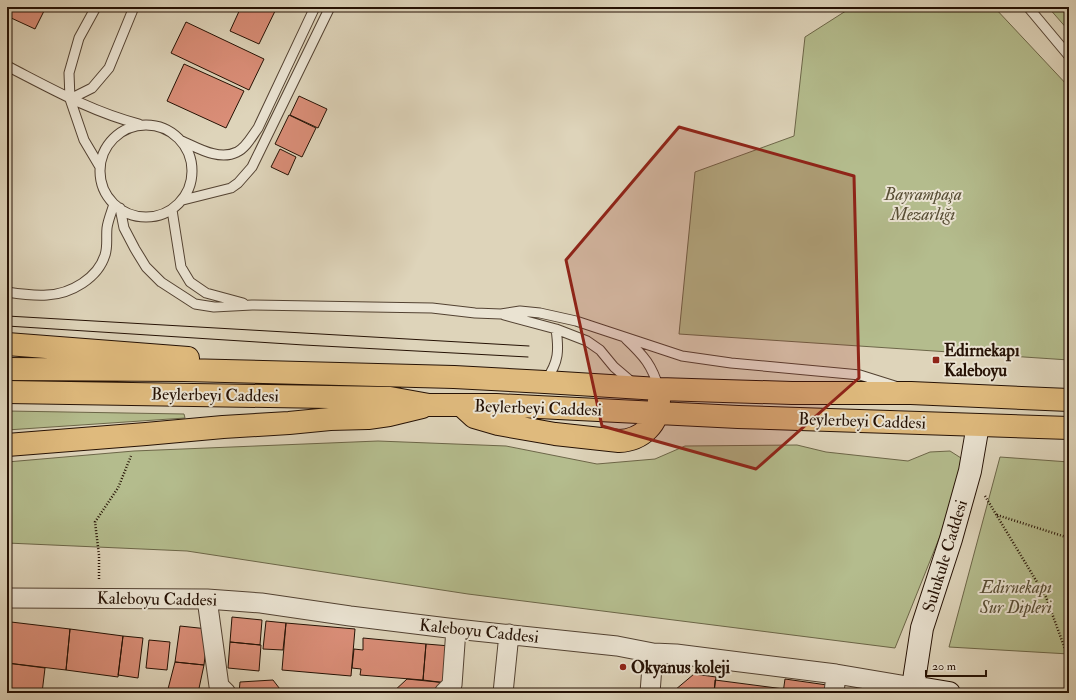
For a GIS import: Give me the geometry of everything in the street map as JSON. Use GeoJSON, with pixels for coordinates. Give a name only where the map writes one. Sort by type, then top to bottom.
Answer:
{"type":"FeatureCollection","features":[{"type":"Feature","properties":{"kind":"main road"},"geometry":{"type":"LineString","coordinates":[[7,344],[166,355],[235,362],[281,374]]}},
{"type":"Feature","properties":{"kind":"main road","name":"Beylerbeyi Caddesi"},"geometry":{"type":"LineString","coordinates":[[7,369],[184,370],[281,374],[454,377],[648,389],[792,393],[911,393],[1069,400]]}},
{"type":"Feature","properties":{"kind":"main road"},"geometry":{"type":"LineString","coordinates":[[462,406],[474,417],[498,424],[555,434],[619,441],[626,440],[646,431],[653,424],[659,404],[648,389]]}},
{"type":"Feature","properties":{"kind":"main road"},"geometry":{"type":"LineString","coordinates":[[1039,398],[1069,389]]}},
{"type":"Feature","properties":{"kind":"main road","name":"Beylerbeyi Caddesi"},"geometry":{"type":"LineString","coordinates":[[7,392],[390,398],[429,405],[496,405],[656,414],[1069,428]]}},
{"type":"Feature","properties":{"kind":"main road"},"geometry":{"type":"LineString","coordinates":[[7,445],[146,434],[223,426],[368,418],[389,415],[429,405]]}},
{"type":"Feature","properties":{"kind":"street","name":"Sulukule Caddesi"},"geometry":{"type":"LineString","coordinates":[[913,687],[922,628],[951,539],[970,471],[978,425]]}},
{"type":"Feature","properties":{"kind":"street","name":"Kaleboyu Caddesi"},"geometry":{"type":"LineString","coordinates":[[7,598],[207,599],[261,603],[350,616],[617,646],[653,653],[676,654],[836,674],[946,693]]}},
{"type":"Feature","properties":{"kind":"street"},"geometry":{"type":"LineString","coordinates":[[207,599],[220,691]]}},
{"type":"Feature","properties":{"kind":"street"},"geometry":{"type":"LineString","coordinates":[[444,693],[452,684],[456,629]]}},
{"type":"Feature","properties":{"kind":"street"},"geometry":{"type":"LineString","coordinates":[[503,693],[509,634]]}},
{"type":"Feature","properties":{"kind":"street"},"geometry":{"type":"LineString","coordinates":[[650,693],[653,653]]}},
{"type":"Feature","properties":{"kind":"street"},"geometry":{"type":"LineString","coordinates":[[834,693],[836,674]]}},
{"type":"Feature","properties":{"kind":"lane"},"geometry":{"type":"LineString","coordinates":[[96,7],[79,38],[69,73],[70,99],[84,140],[100,167]]}},
{"type":"Feature","properties":{"kind":"lane"},"geometry":{"type":"LineString","coordinates":[[70,99],[92,88],[108,68],[134,7]]}},
{"type":"Feature","properties":{"kind":"lane"},"geometry":{"type":"LineString","coordinates":[[7,66],[70,99],[120,119],[139,124],[155,125],[170,130],[182,141],[208,153],[226,155],[237,152],[246,144],[258,128],[314,7]]}},
{"type":"Feature","properties":{"kind":"lane"},"geometry":{"type":"LineString","coordinates":[[183,200],[231,188],[238,183],[252,167],[330,7]]}},
{"type":"Feature","properties":{"kind":"lane"},"geometry":{"type":"LineString","coordinates":[[1028,7],[1069,56]]}},
{"type":"Feature","properties":{"kind":"lane"},"geometry":{"type":"LineString","coordinates":[[139,124],[124,130],[112,140],[104,152],[100,167],[101,181],[107,195],[117,206],[129,214],[144,217],[158,216],[172,210],[183,200],[190,186],[193,170],[190,155],[182,141]]}},
{"type":"Feature","properties":{"kind":"lane"},"geometry":{"type":"LineString","coordinates":[[7,292],[28,295],[49,295],[66,292],[84,282],[97,271],[103,262],[107,242],[107,227],[117,206]]}},
{"type":"Feature","properties":{"kind":"lane"},"geometry":{"type":"LineString","coordinates":[[117,206],[124,228],[146,266],[161,282],[195,304],[214,307],[432,308],[475,313],[501,314],[520,311],[540,313],[576,321],[682,356],[698,359],[860,375],[892,385],[911,393]]}},
{"type":"Feature","properties":{"kind":"lane"},"geometry":{"type":"LineString","coordinates":[[172,210],[181,267],[190,282],[206,293],[252,306]]}},
{"type":"Feature","properties":{"kind":"lane"},"geometry":{"type":"LineString","coordinates":[[501,314],[556,329],[587,341],[600,350],[614,367],[630,379],[648,389],[656,378],[646,358],[625,338]]}},
{"type":"Feature","properties":{"kind":"lane"},"geometry":{"type":"LineString","coordinates":[[545,382],[557,361],[558,348],[556,329]]}},
{"type":"Feature","properties":{"kind":"path"},"geometry":{"type":"LineString","coordinates":[[100,598],[99,555],[95,522],[118,488],[134,451],[146,434]]}},
{"type":"Feature","properties":{"kind":"path"},"geometry":{"type":"LineString","coordinates":[[970,471],[1046,597],[1069,664]]}},
{"type":"Feature","properties":{"kind":"path"},"geometry":{"type":"LineString","coordinates":[[996,515],[1069,538]]}},
{"type":"Feature","properties":{"kind":"path"},"geometry":{"type":"LineString","coordinates":[[1065,649],[1069,648]]}},
{"type":"Feature","properties":{"kind":"highlighted area"},"geometry":{"type":"Polygon","coordinates":[[[679,127],[854,176],[859,378],[756,469],[602,426],[566,260],[679,127]]]}},
{"type":"Feature","properties":{"kind":"green space","name":"Bayrampaşa Mezarlığı"},"geometry":{"type":"Polygon","coordinates":[[[852,7],[994,7],[1069,87],[1069,360],[679,334],[695,172],[794,136],[805,37],[852,7]]]}},
{"type":"Feature","properties":{"kind":"green space"},"geometry":{"type":"Polygon","coordinates":[[[1048,7],[1069,7],[1069,31],[1048,7]]]}},
{"type":"Feature","properties":{"kind":"green space"},"geometry":{"type":"Polygon","coordinates":[[[7,411],[184,414],[185,418],[7,430],[7,411]]]}},
{"type":"Feature","properties":{"kind":"green space"},"geometry":{"type":"Polygon","coordinates":[[[378,441],[506,446],[597,464],[655,459],[685,446],[797,445],[826,452],[908,461],[930,452],[950,451],[961,458],[965,474],[895,648],[468,594],[187,551],[7,543],[7,462],[134,451],[378,441]]]}},
{"type":"Feature","properties":{"kind":"green space","name":"Edirnekapı Sur Dipleri"},"geometry":{"type":"Polygon","coordinates":[[[1000,457],[1069,462],[1069,654],[949,647],[1000,457]]]}},
{"type":"Feature","properties":{"kind":"building"},"geometry":{"type":"Polygon","coordinates":[[[13,7],[46,7],[35,29],[9,17],[13,7]]]}},
{"type":"Feature","properties":{"kind":"building"},"geometry":{"type":"Polygon","coordinates":[[[241,7],[277,7],[259,44],[230,31],[241,7]]]}},
{"type":"Feature","properties":{"kind":"building"},"geometry":{"type":"Polygon","coordinates":[[[186,22],[264,59],[249,90],[171,53],[186,22]]]}},
{"type":"Feature","properties":{"kind":"building"},"geometry":{"type":"Polygon","coordinates":[[[184,64],[244,91],[226,128],[167,101],[184,64]]]}},
{"type":"Feature","properties":{"kind":"building"},"geometry":{"type":"Polygon","coordinates":[[[299,96],[327,109],[318,128],[290,115],[299,96]]]}},
{"type":"Feature","properties":{"kind":"building"},"geometry":{"type":"Polygon","coordinates":[[[289,115],[316,128],[302,157],[275,144],[289,115]]]}},
{"type":"Feature","properties":{"kind":"building"},"geometry":{"type":"Polygon","coordinates":[[[280,149],[296,157],[288,175],[271,167],[280,149]]]}},
{"type":"Feature","properties":{"kind":"building"},"geometry":{"type":"Polygon","coordinates":[[[232,617],[262,620],[260,645],[230,642],[232,617]]]}},
{"type":"Feature","properties":{"kind":"building"},"geometry":{"type":"Polygon","coordinates":[[[266,621],[286,623],[283,650],[263,649],[266,621]]]}},
{"type":"Feature","properties":{"kind":"building"},"geometry":{"type":"Polygon","coordinates":[[[11,622],[70,629],[66,670],[7,663],[11,622]]]}},
{"type":"Feature","properties":{"kind":"building"},"geometry":{"type":"Polygon","coordinates":[[[286,623],[355,629],[351,676],[282,670],[286,623]]]}},
{"type":"Feature","properties":{"kind":"building"},"geometry":{"type":"Polygon","coordinates":[[[180,626],[208,629],[204,665],[175,662],[180,626]]]}},
{"type":"Feature","properties":{"kind":"building"},"geometry":{"type":"Polygon","coordinates":[[[70,629],[123,636],[118,677],[66,670],[70,629]]]}},
{"type":"Feature","properties":{"kind":"building"},"geometry":{"type":"Polygon","coordinates":[[[123,636],[143,638],[138,678],[118,675],[123,636]]]}},
{"type":"Feature","properties":{"kind":"building"},"geometry":{"type":"Polygon","coordinates":[[[363,638],[426,644],[423,680],[360,675],[361,669],[352,668],[354,649],[363,650],[363,638]]]}},
{"type":"Feature","properties":{"kind":"building"},"geometry":{"type":"Polygon","coordinates":[[[149,640],[170,642],[167,670],[146,668],[149,640]]]}},
{"type":"Feature","properties":{"kind":"building"},"geometry":{"type":"Polygon","coordinates":[[[230,642],[261,645],[259,671],[228,668],[230,642]]]}},
{"type":"Feature","properties":{"kind":"building"},"geometry":{"type":"Polygon","coordinates":[[[426,644],[450,646],[447,683],[423,680],[426,644]]]}},
{"type":"Feature","properties":{"kind":"building"},"geometry":{"type":"Polygon","coordinates":[[[175,662],[204,665],[198,693],[173,693],[168,689],[175,662]]]}},
{"type":"Feature","properties":{"kind":"building"},"geometry":{"type":"Polygon","coordinates":[[[7,663],[45,668],[42,693],[7,693],[7,663]]]}},
{"type":"Feature","properties":{"kind":"building"},"geometry":{"type":"Polygon","coordinates":[[[694,674],[716,677],[714,693],[675,693],[675,690],[694,674]]]}},
{"type":"Feature","properties":{"kind":"building"},"geometry":{"type":"Polygon","coordinates":[[[407,679],[447,683],[437,693],[392,693],[407,679]]]}},
{"type":"Feature","properties":{"kind":"building"},"geometry":{"type":"Polygon","coordinates":[[[785,679],[827,685],[827,693],[783,693],[785,679]]]}},
{"type":"Feature","properties":{"kind":"building"},"geometry":{"type":"Polygon","coordinates":[[[273,680],[283,693],[239,693],[240,682],[273,680]]]}},
{"type":"Feature","properties":{"kind":"building"},"geometry":{"type":"Polygon","coordinates":[[[715,680],[784,689],[783,693],[714,693],[715,680]]]}},
{"type":"Feature","properties":{"kind":"building"},"geometry":{"type":"Polygon","coordinates":[[[554,690],[599,693],[554,693],[554,690]]]}},
{"type":"Feature","properties":{"kind":"tram line"},"geometry":{"type":"LineString","coordinates":[[7,316],[529,346]]}},
{"type":"Feature","properties":{"kind":"tram line"},"geometry":{"type":"LineString","coordinates":[[7,326],[304,345],[528,357]]}},
{"type":"Feature","properties":{"kind":"place","name":"Edirnekapı Kaleboyu"},"geometry":{"type":"Point","coordinates":[936,360]}},
{"type":"Feature","properties":{"kind":"place","name":"Okyanus koleji"},"geometry":{"type":"Point","coordinates":[623,667]}}]}
